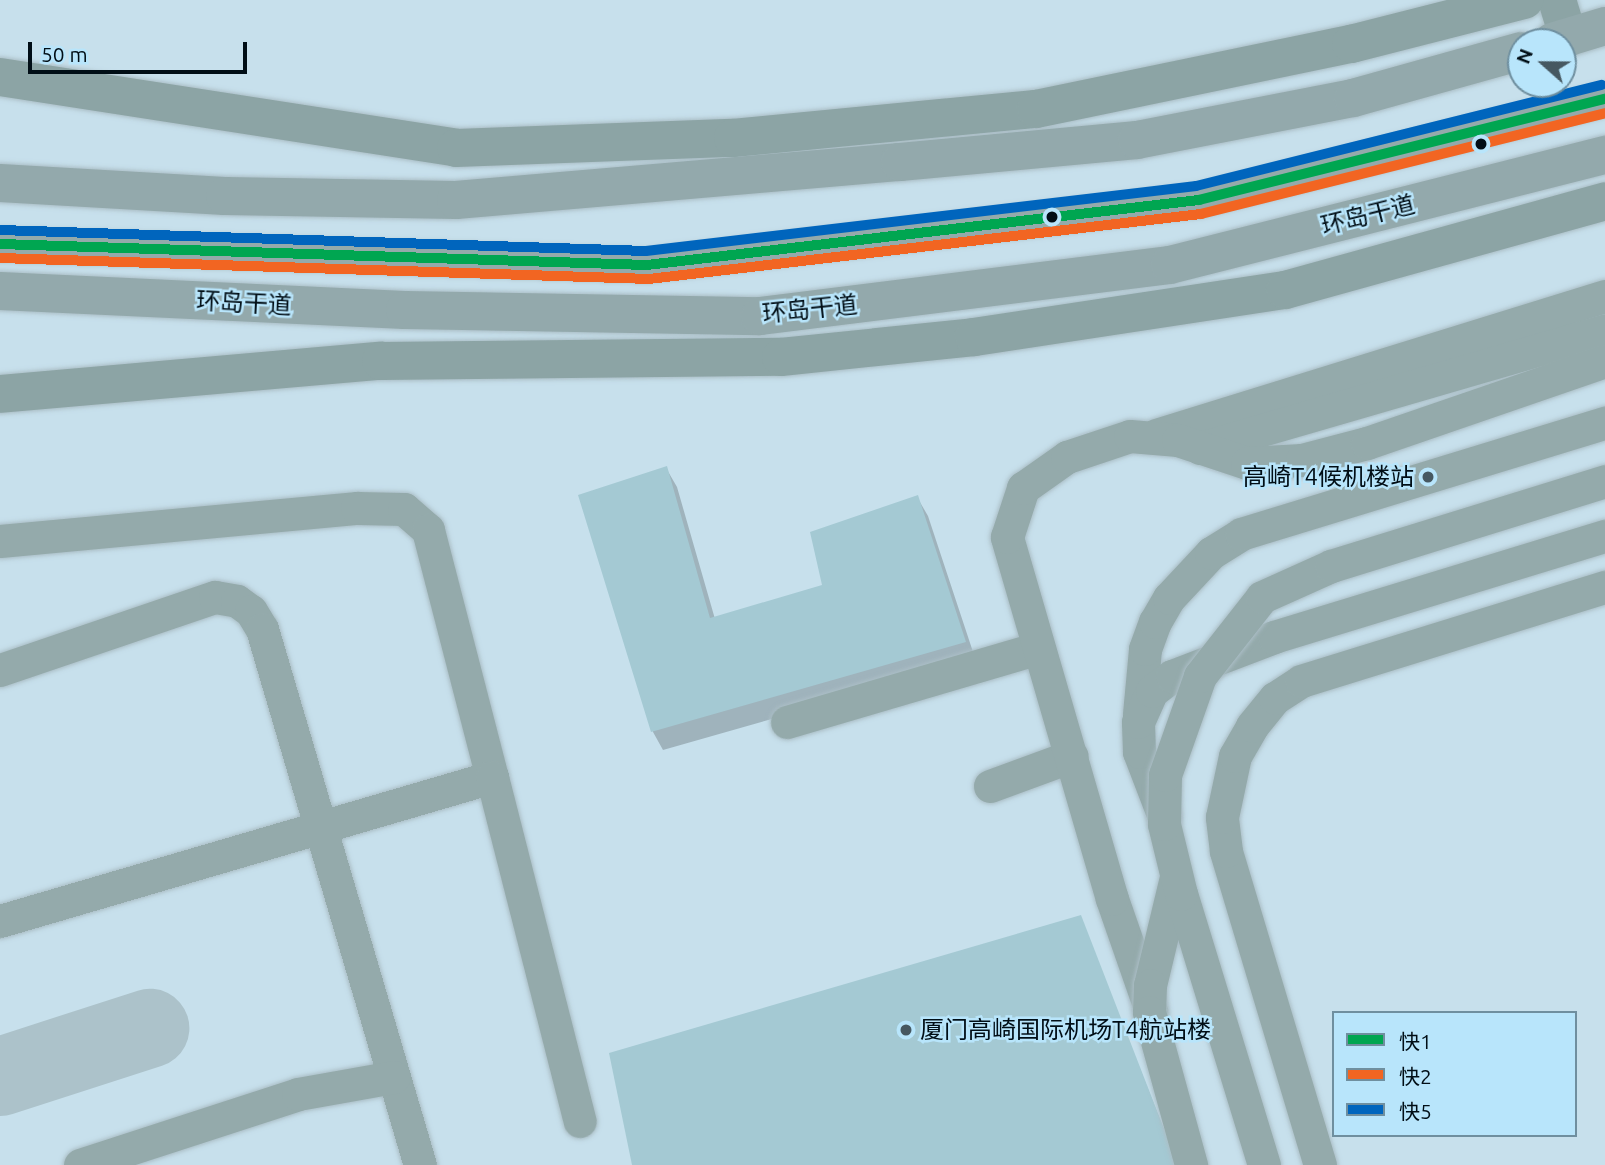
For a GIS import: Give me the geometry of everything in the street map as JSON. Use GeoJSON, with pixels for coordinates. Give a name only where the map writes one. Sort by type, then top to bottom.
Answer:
{"type":"FeatureCollection","features":[{"type":"Feature","properties":{"kind":"highway"},"geometry":{"type":"LineString","coordinates":[[1577,35],[1605,26]]}},
{"type":"Feature","properties":{"kind":"highway"},"geometry":{"type":"LineString","coordinates":[[0,183],[225,196],[456,200],[1137,140],[1353,98],[1507,55]]}},
{"type":"Feature","properties":{"kind":"highway","name":"环岛干道"},"geometry":{"type":"LineString","coordinates":[[0,292],[405,310],[760,316],[1170,265],[1598,157]]}},
{"type":"Feature","properties":{"kind":"main road"},"geometry":{"type":"LineString","coordinates":[[0,77],[456,148],[733,138],[1036,109],[1351,44],[1524,0]]}},
{"type":"Feature","properties":{"kind":"main road"},"geometry":{"type":"LineString","coordinates":[[1557,0],[1559,28]]}},
{"type":"Feature","properties":{"kind":"main road"},"geometry":{"type":"LineString","coordinates":[[0,394],[382,361],[780,357],[974,337],[1285,290],[1603,201],[1598,157]]}},
{"type":"Feature","properties":{"kind":"street"},"geometry":{"type":"LineString","coordinates":[[0,244],[647,265],[1199,200],[1605,99]]}},
{"type":"Feature","properties":{"kind":"street"},"geometry":{"type":"LineString","coordinates":[[1150,436],[1605,296]]}},
{"type":"Feature","properties":{"kind":"street"},"geometry":{"type":"LineString","coordinates":[[1200,449],[1605,330]]}},
{"type":"Feature","properties":{"kind":"street"},"geometry":{"type":"LineString","coordinates":[[1205,1165],[1112,899],[1007,537],[1023,488],[1087,448],[1130,436],[1178,440],[1248,463],[1302,460],[1367,443],[1605,361]]}},
{"type":"Feature","properties":{"kind":"street"},"geometry":{"type":"LineString","coordinates":[[1278,1165],[1211,938],[1139,752],[1138,722],[1145,649],[1155,622],[1169,598],[1211,553],[1241,534],[1605,423]]}},
{"type":"Feature","properties":{"kind":"street"},"geometry":{"type":"LineString","coordinates":[[1264,1165],[1164,824],[1165,775],[1200,676],[1226,638],[1262,597],[1331,566],[1605,481]]}},
{"type":"Feature","properties":{"kind":"street"},"geometry":{"type":"LineString","coordinates":[[0,541],[357,508],[404,509],[428,530],[580,1121]]}},
{"type":"Feature","properties":{"kind":"street"},"geometry":{"type":"LineString","coordinates":[[1138,722],[1152,691],[1172,676],[1274,636],[1605,536]]}},
{"type":"Feature","properties":{"kind":"street"},"geometry":{"type":"LineString","coordinates":[[1321,1165],[1226,851],[1225,786],[1235,756],[1252,726],[1275,698],[1301,681],[1605,587]]}},
{"type":"Feature","properties":{"kind":"street"},"geometry":{"type":"LineString","coordinates":[[0,670],[215,597],[237,601],[251,611],[262,629],[420,1165]]}},
{"type":"Feature","properties":{"kind":"street"},"geometry":{"type":"LineString","coordinates":[[787,722],[1038,648]]}},
{"type":"Feature","properties":{"kind":"street"},"geometry":{"type":"LineString","coordinates":[[990,786],[1072,756]]}},
{"type":"Feature","properties":{"kind":"street"},"geometry":{"type":"LineString","coordinates":[[0,921],[492,777]]}},
{"type":"Feature","properties":{"kind":"street"},"geometry":{"type":"LineString","coordinates":[[1177,875],[1150,985],[1149,1012],[1191,1165]]}},
{"type":"Feature","properties":{"kind":"street"},"geometry":{"type":"LineString","coordinates":[[80,1165],[298,1094],[393,1077]]}},
{"type":"Feature","properties":{"kind":"building"},"geometry":{"type":"Polygon","coordinates":[[[667,466],[710,618],[822,585],[810,532],[918,495],[966,642],[651,732],[578,495],[667,466]]]}},
{"type":"Feature","properties":{"kind":"building","name":"厦门高崎国际机场T4航站楼"},"geometry":{"type":"Polygon","coordinates":[[[1081,915],[1178,1165],[632,1165],[609,1053],[1081,915]]]}},
{"type":"Feature","properties":{"kind":"taxiway"},"geometry":{"type":"LineString","coordinates":[[0,1076],[149,1028]]}},
{"type":"Feature","properties":{"kind":"transit line","name":"快5"},"geometry":{"type":"LineString","coordinates":[[0,230],[646,251],[1196,186],[1602,85]]}},
{"type":"Feature","properties":{"kind":"transit line","name":"快1"},"geometry":{"type":"LineString","coordinates":[[0,244],[647,265],[1199,200],[1605,99]]}},
{"type":"Feature","properties":{"kind":"transit line","name":"快2"},"geometry":{"type":"LineString","coordinates":[[0,258],[649,279],[1201,214],[1605,113]]}},
{"type":"Feature","properties":{"kind":"place","name":"高崎T4候机楼站"},"geometry":{"type":"Point","coordinates":[1428,477]}},
{"type":"Feature","properties":{"kind":"place","name":"厦门高崎国际机场T4航站楼"},"geometry":{"type":"Point","coordinates":[906,1030]}}]}
